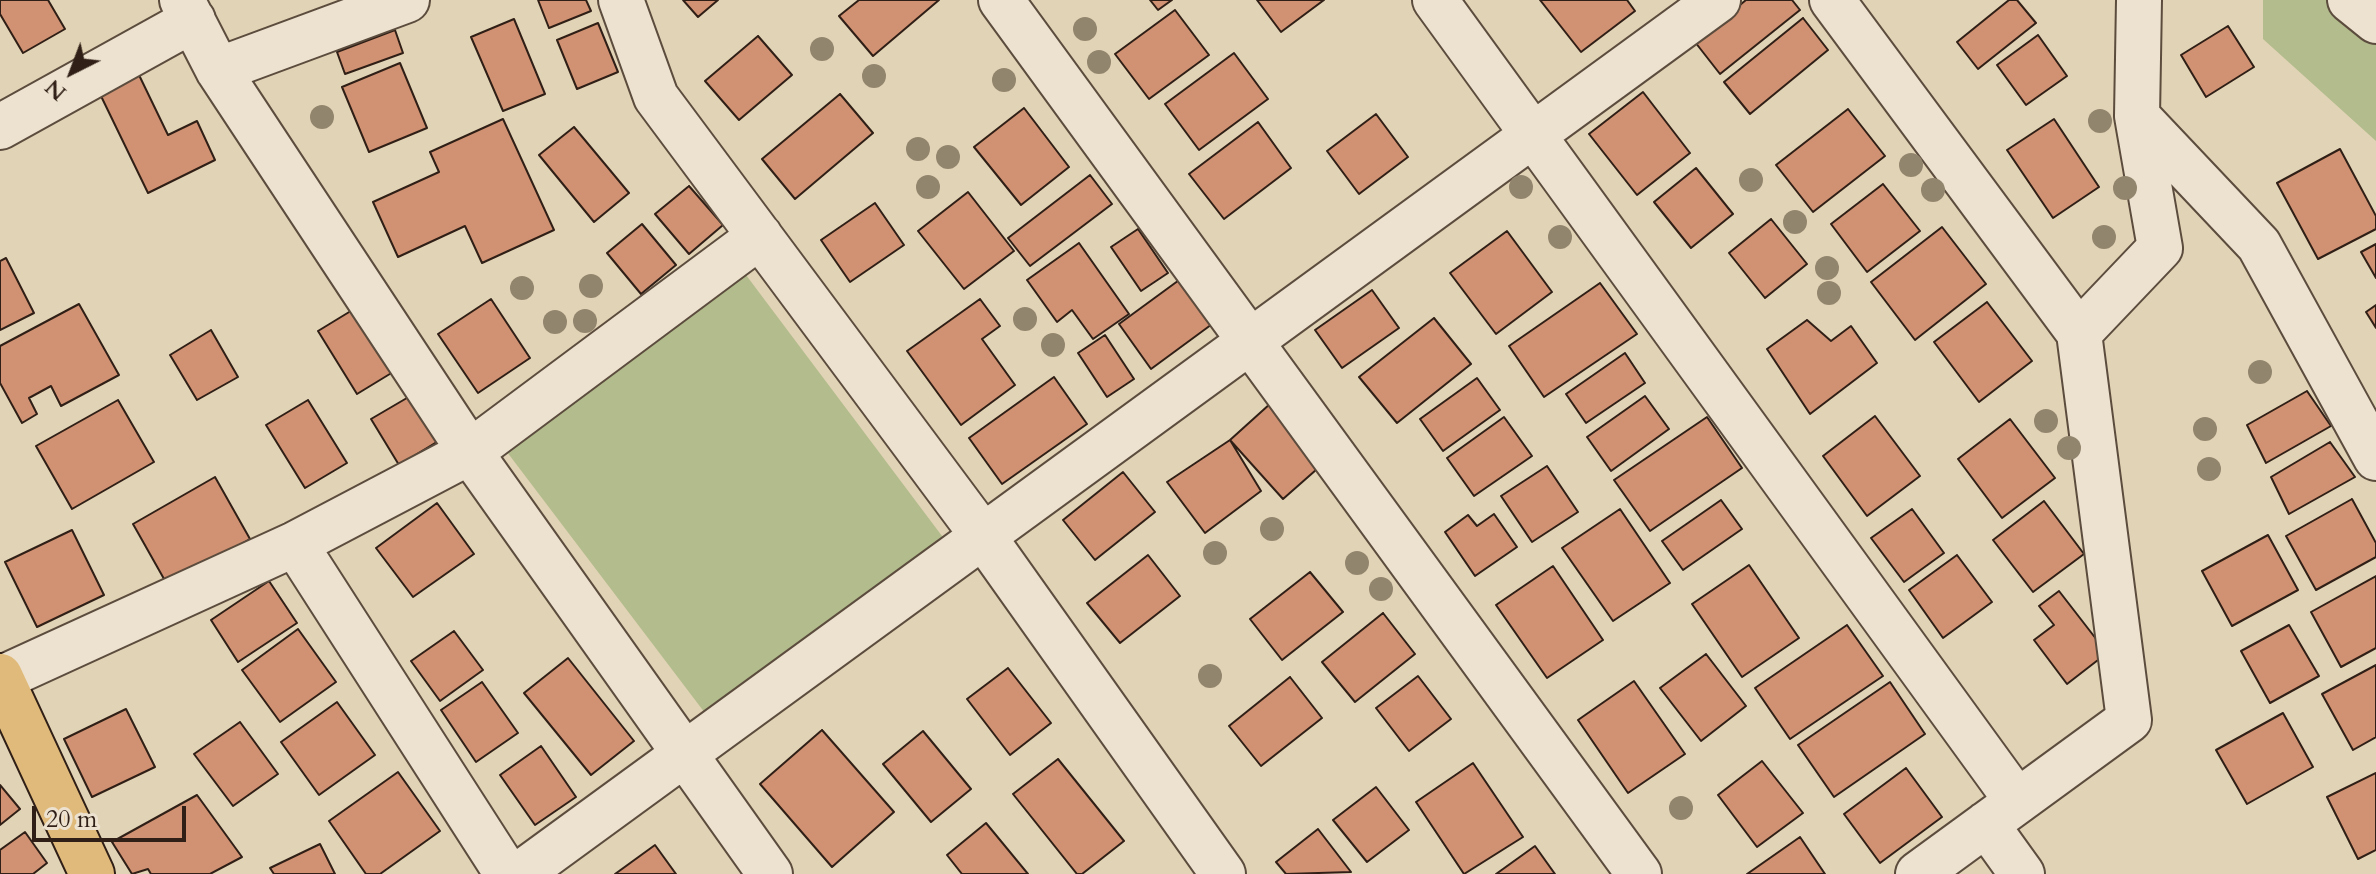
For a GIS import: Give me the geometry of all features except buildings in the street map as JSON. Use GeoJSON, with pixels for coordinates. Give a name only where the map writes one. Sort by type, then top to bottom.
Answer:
{"type":"FeatureCollection","features":[{"type":"Feature","properties":{"kind":"main road"},"geometry":{"type":"LineString","coordinates":[[0,678],[92,874]]}},
{"type":"Feature","properties":{"kind":"street"},"geometry":{"type":"LineString","coordinates":[[218,70],[407,0]]}},
{"type":"Feature","properties":{"kind":"street"},"geometry":{"type":"LineString","coordinates":[[621,0],[656,97],[983,536],[1223,874]]}},
{"type":"Feature","properties":{"kind":"street"},"geometry":{"type":"LineString","coordinates":[[1001,0],[1639,874]]}},
{"type":"Feature","properties":{"kind":"street"},"geometry":{"type":"LineString","coordinates":[[1435,0],[1534,134],[2002,813],[2022,874]]}},
{"type":"Feature","properties":{"kind":"street"},"geometry":{"type":"LineString","coordinates":[[520,874],[1718,0]]}},
{"type":"Feature","properties":{"kind":"street"},"geometry":{"type":"LineString","coordinates":[[1832,0],[2079,333],[2129,720],[1918,874]]}},
{"type":"Feature","properties":{"kind":"street"},"geometry":{"type":"LineString","coordinates":[[2079,333],[2160,248],[2137,116],[2139,0]]}},
{"type":"Feature","properties":{"kind":"street"},"geometry":{"type":"LineString","coordinates":[[2350,0],[2376,21]]}},
{"type":"Feature","properties":{"kind":"street"},"geometry":{"type":"LineString","coordinates":[[0,127],[187,10],[218,70],[470,452],[770,874]]}},
{"type":"Feature","properties":{"kind":"street"},"geometry":{"type":"LineString","coordinates":[[2137,116],[2259,245],[2376,458]]}},
{"type":"Feature","properties":{"kind":"street"},"geometry":{"type":"LineString","coordinates":[[0,678],[295,544],[470,452],[760,236]]}},
{"type":"Feature","properties":{"kind":"street"},"geometry":{"type":"LineString","coordinates":[[295,544],[507,874]]}},
{"type":"Feature","properties":{"kind":"green space"},"geometry":{"type":"Polygon","coordinates":[[[2263,0],[2376,0],[2376,141],[2263,39],[2263,0]]]}},
{"type":"Feature","properties":{"kind":"green space"},"geometry":{"type":"Polygon","coordinates":[[[746,275],[948,544],[708,717],[507,452],[746,275]]]}}]}
